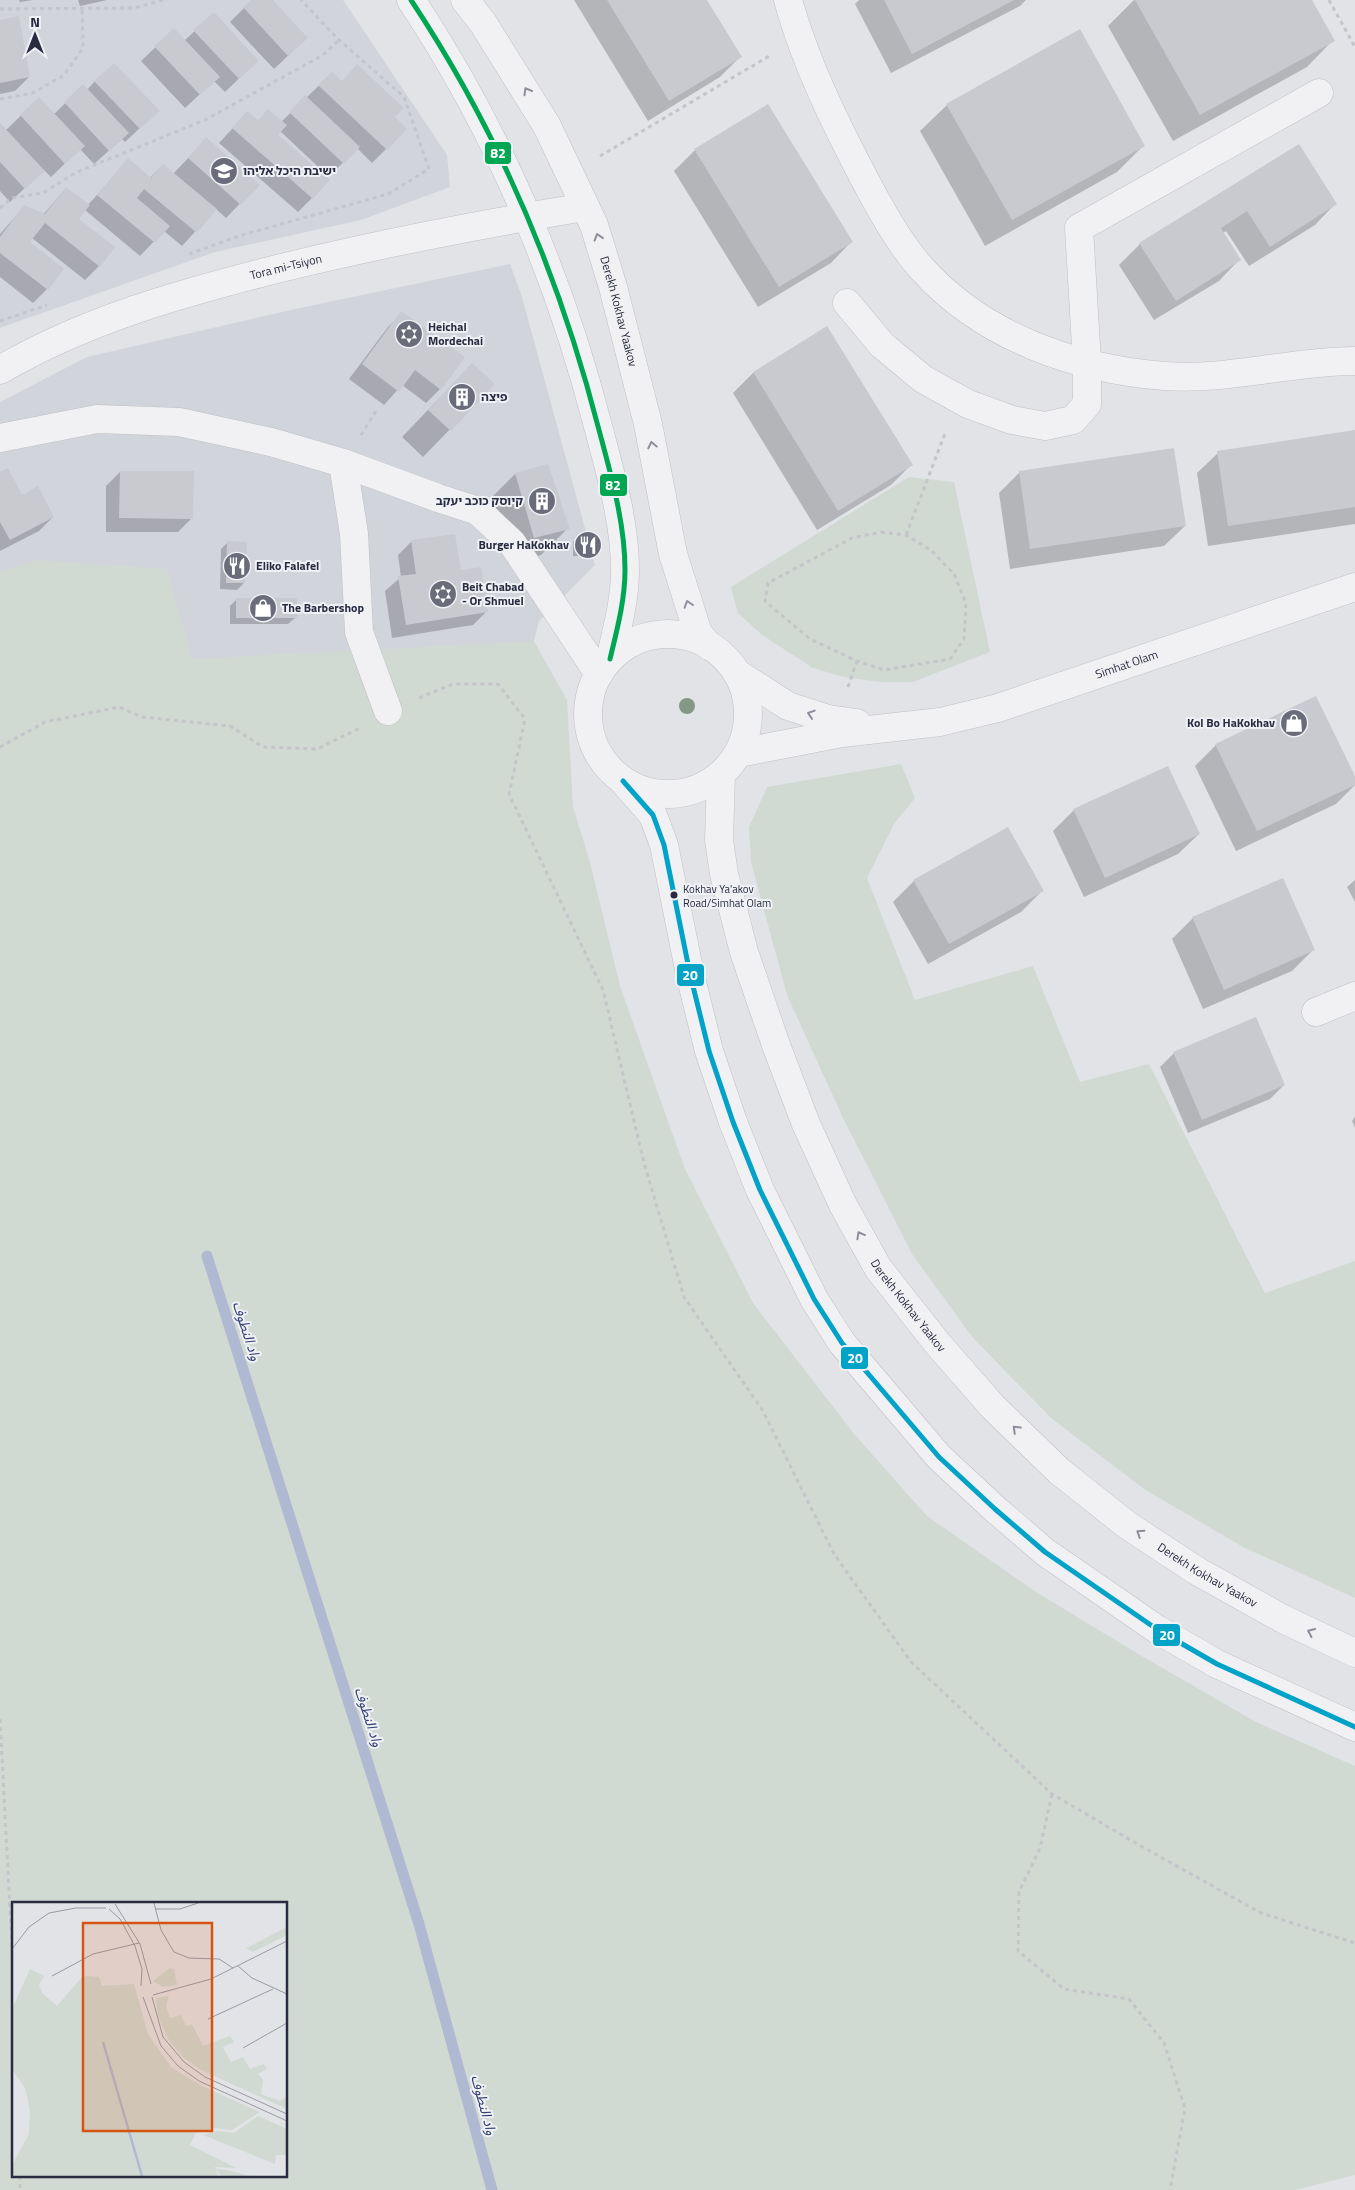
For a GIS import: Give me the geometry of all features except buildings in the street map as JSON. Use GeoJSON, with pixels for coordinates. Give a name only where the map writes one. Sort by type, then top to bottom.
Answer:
{"type":"FeatureCollection","features":[{"type":"Feature","properties":{"kind":"street"},"geometry":{"type":"LineString","coordinates":[[411,0],[431,29],[478,113],[527,216],[557,289],[589,392],[614,487],[623,539],[625,571],[622,607],[604,667],[590,697],[588,720],[594,744],[606,765],[653,814],[664,845],[690,974],[704,1032],[733,1122],[760,1190],[814,1299],[842,1343],[939,1457],[1045,1552],[1158,1630],[1217,1664],[1355,1726]]}},
{"type":"Feature","properties":{"kind":"street","name":"Derekh Kokhav Yaakov"},"geometry":{"type":"LineString","coordinates":[[465,0],[483,23],[519,78],[547,126],[594,225],[613,287],[648,424],[673,554],[698,633],[709,646]]}},
{"type":"Feature","properties":{"kind":"street"},"geometry":{"type":"LineString","coordinates":[[788,0],[833,115],[861,171],[892,226],[922,269],[957,303],[1000,330],[1052,353],[1112,370],[1166,376],[1214,375],[1329,361],[1355,361]]}},
{"type":"Feature","properties":{"kind":"street"},"geometry":{"type":"LineString","coordinates":[[847,303],[889,350],[923,379],[958,399],[1012,420],[1045,426],[1073,420],[1086,404],[1087,363],[1079,228],[1320,93]]}},
{"type":"Feature","properties":{"kind":"street","name":"Tora mi-Tsiyon"},"geometry":{"type":"LineString","coordinates":[[0,370],[96,325],[167,298],[339,254],[527,216],[585,207]]}},
{"type":"Feature","properties":{"kind":"street"},"geometry":{"type":"LineString","coordinates":[[0,438],[96,419],[179,422],[271,442],[343,463],[478,511],[512,543],[604,667]]}},
{"type":"Feature","properties":{"kind":"street"},"geometry":{"type":"LineString","coordinates":[[343,463],[354,534],[359,632],[388,711]]}},
{"type":"Feature","properties":{"kind":"street","name":"Simhat Olam"},"geometry":{"type":"LineString","coordinates":[[739,753],[808,738],[893,726],[940,722],[998,708],[1355,587]]}},
{"type":"Feature","properties":{"kind":"street"},"geometry":{"type":"LineString","coordinates":[[604,667],[624,647],[641,639],[668,634],[696,639],[720,653],[738,674],[748,700],[748,727],[739,753],[721,775],[697,789],[670,794],[645,791],[623,781]]}},
{"type":"Feature","properties":{"kind":"street","name":"Simhat Olam"},"geometry":{"type":"LineString","coordinates":[[738,674],[788,706],[828,719],[893,726]]}},
{"type":"Feature","properties":{"kind":"street","name":"Derekh Kokhav Yaakov"},"geometry":{"type":"LineString","coordinates":[[721,775],[719,840],[724,874],[744,952],[806,1124],[843,1205],[878,1268],[936,1343],[993,1407],[1059,1471],[1127,1525],[1198,1571],[1283,1619],[1355,1653]]}},
{"type":"Feature","properties":{"kind":"street"},"geometry":{"type":"LineString","coordinates":[[1316,1012],[1355,996]]}},
{"type":"Feature","properties":{"kind":"path"},"geometry":{"type":"LineString","coordinates":[[0,10],[134,8],[163,0]]}},
{"type":"Feature","properties":{"kind":"path"},"geometry":{"type":"LineString","coordinates":[[186,256],[239,236],[388,194],[430,169],[404,97],[339,40],[301,0]]}},
{"type":"Feature","properties":{"kind":"path"},"geometry":{"type":"LineString","coordinates":[[1329,0],[1355,47]]}},
{"type":"Feature","properties":{"kind":"path"},"geometry":{"type":"LineString","coordinates":[[0,99],[33,93],[64,75],[83,48],[82,8]]}},
{"type":"Feature","properties":{"kind":"path"},"geometry":{"type":"LineString","coordinates":[[570,174],[801,37]]}},
{"type":"Feature","properties":{"kind":"path"},"geometry":{"type":"LineString","coordinates":[[0,208],[12,198],[43,193],[77,172],[205,120],[324,55],[339,40]]}},
{"type":"Feature","properties":{"kind":"path"},"geometry":{"type":"LineString","coordinates":[[0,321],[53,303]]}},
{"type":"Feature","properties":{"kind":"path"},"geometry":{"type":"LineString","coordinates":[[906,535],[958,399]]}},
{"type":"Feature","properties":{"kind":"path"},"geometry":{"type":"LineString","coordinates":[[880,532],[906,535],[932,550],[954,574],[966,603],[964,639],[950,659],[884,670],[849,659],[810,639],[765,601],[768,583],[852,538],[880,532]]}},
{"type":"Feature","properties":{"kind":"path"},"geometry":{"type":"LineString","coordinates":[[0,747],[45,722],[118,707],[142,717],[230,726],[263,747],[317,750],[354,732],[388,711],[452,684],[498,684],[524,719],[509,794],[602,990],[644,1164],[684,1297],[764,1411],[834,1554],[911,1662],[1052,1794],[1261,1913],[1355,1943]]}},
{"type":"Feature","properties":{"kind":"path"},"geometry":{"type":"LineString","coordinates":[[0,1719],[12,1928]]}},
{"type":"Feature","properties":{"kind":"path"},"geometry":{"type":"LineString","coordinates":[[1052,1794],[1040,1848],[1020,1892],[1018,1951],[1064,1989],[1129,1999],[1164,2043],[1185,2108],[1170,2190]]}},
{"type":"Feature","properties":{"kind":"shaded area","name":"ישיבת היכל אליהו"},"geometry":{"type":"Polygon","coordinates":[[[0,0],[343,0],[447,155],[450,187],[361,220],[215,252],[0,328],[0,0]]]}},
{"type":"Feature","properties":{"kind":"shaded area"},"geometry":{"type":"Polygon","coordinates":[[[510,264],[522,297],[595,565],[539,621],[507,748],[0,754],[0,402],[87,357],[300,308],[510,264]]]}},
{"type":"Feature","properties":{"kind":"shaded area"},"geometry":{"type":"Polygon","coordinates":[[[909,477],[954,482],[990,652],[913,682],[880,682],[844,677],[813,668],[762,635],[738,613],[731,587],[909,477]]]}},
{"type":"Feature","properties":{"kind":"shaded area"},"geometry":{"type":"Polygon","coordinates":[[[37,560],[167,569],[192,659],[534,641],[567,700],[573,807],[590,862],[620,986],[685,1169],[753,1303],[855,1435],[927,1516],[1036,1592],[1140,1655],[1256,1722],[1355,1766],[1355,2175],[1295,2190],[0,2190],[0,572],[37,560]]]}},
{"type":"Feature","properties":{"kind":"shaded area"},"geometry":{"type":"Polygon","coordinates":[[[901,764],[915,798],[894,824],[867,878],[915,1000],[1033,966],[1080,1082],[1149,1064],[1265,1293],[1355,1261],[1355,1598],[1243,1547],[1144,1489],[1051,1418],[973,1338],[912,1254],[843,1118],[787,995],[751,862],[749,827],[767,787],[901,764]]]}},
{"type":"Feature","properties":{"kind":"waterway","name":"واد النطوف"},"geometry":{"type":"LineString","coordinates":[[207,1256],[419,1924],[492,2190]]}},
{"type":"Feature","properties":{"kind":"transit line","name":"82"},"geometry":{"type":"LineString","coordinates":[[411,0],[472,101],[523,207],[565,317],[583,373],[612,482],[623,535],[624,592],[610,659]]}},
{"type":"Feature","properties":{"kind":"transit line","name":"20"},"geometry":{"type":"LineString","coordinates":[[623,781],[653,815],[664,845],[690,974],[709,1051],[733,1122],[760,1190],[814,1299],[842,1343],[939,1457],[1045,1552],[1158,1630],[1217,1664],[1355,1727]]}},
{"type":"Feature","properties":{"kind":"place","name":"ישיבת היכל אליהו"},"geometry":{"type":"Point","coordinates":[224,171]}},
{"type":"Feature","properties":{"kind":"place","name":"Heichal Mordechai"},"geometry":{"type":"Point","coordinates":[409,334]}},
{"type":"Feature","properties":{"kind":"place","name":"פיצה"},"geometry":{"type":"Point","coordinates":[462,397]}},
{"type":"Feature","properties":{"kind":"place","name":"קיוסק כוכב יעקב"},"geometry":{"type":"Point","coordinates":[542,501]}},
{"type":"Feature","properties":{"kind":"place","name":"Burger HaKokhav"},"geometry":{"type":"Point","coordinates":[588,545]}},
{"type":"Feature","properties":{"kind":"place","name":"Eliko Falafel"},"geometry":{"type":"Point","coordinates":[237,566]}},
{"type":"Feature","properties":{"kind":"place","name":"Beit Chabad - Or Shmuel"},"geometry":{"type":"Point","coordinates":[443,594]}},
{"type":"Feature","properties":{"kind":"place","name":"The Barbershop"},"geometry":{"type":"Point","coordinates":[263,608]}},
{"type":"Feature","properties":{"kind":"place","name":"Kol Bo HaKokhav"},"geometry":{"type":"Point","coordinates":[1294,723]}},
{"type":"Feature","properties":{"kind":"place","name":"Kokhav Ya'akov Road/Simhat Olam"},"geometry":{"type":"Point","coordinates":[674,895]}}]}
